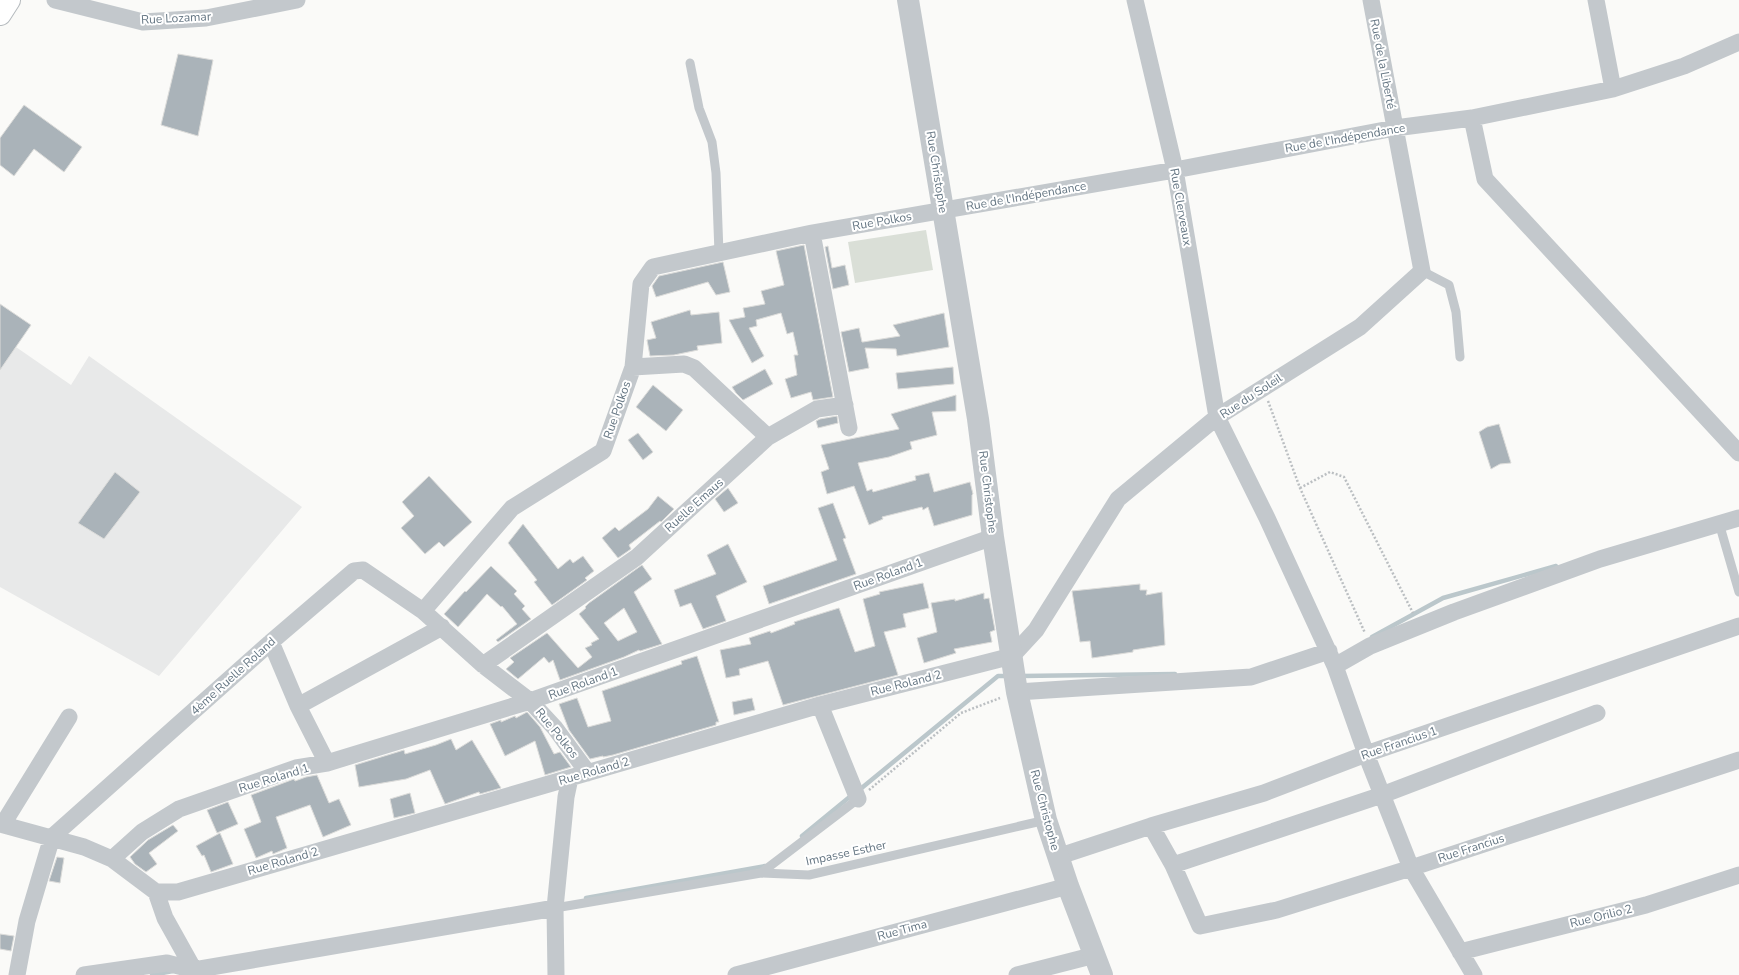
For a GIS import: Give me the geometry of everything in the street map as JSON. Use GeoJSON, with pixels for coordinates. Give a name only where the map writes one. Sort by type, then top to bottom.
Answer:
{"type":"FeatureCollection","features":[{"type":"Feature","properties":{"kind":"main road"},"geometry":{"type":"LineString","coordinates":[[0,14],[9,0]]}},
{"type":"Feature","properties":{"kind":"street","name":"Rue Lozamar"},"geometry":{"type":"LineString","coordinates":[[55,0],[143,22],[206,18],[248,5],[297,0]]}},
{"type":"Feature","properties":{"kind":"street","name":"Rue Christophe"},"geometry":{"type":"LineString","coordinates":[[908,0],[978,419],[993,537],[1017,692],[1046,820],[1068,886],[1102,975]]}},
{"type":"Feature","properties":{"kind":"street","name":"Rue Clerveaux"},"geometry":{"type":"LineString","coordinates":[[1135,0],[1174,170],[1217,417],[1267,518],[1332,658],[1366,754],[1411,868],[1474,975]]}},
{"type":"Feature","properties":{"kind":"street","name":"Rue de la Liberté"},"geometry":{"type":"LineString","coordinates":[[1371,0],[1395,128]]}},
{"type":"Feature","properties":{"kind":"street"},"geometry":{"type":"LineString","coordinates":[[1596,0],[1613,89]]}},
{"type":"Feature","properties":{"kind":"street","name":"Rue de l'Indépendance"},"geometry":{"type":"LineString","coordinates":[[944,210],[1174,170],[1395,128],[1472,118],[1613,89],[1684,66],[1739,42]]}},
{"type":"Feature","properties":{"kind":"street"},"geometry":{"type":"LineString","coordinates":[[1472,118],[1485,179],[1739,453]]}},
{"type":"Feature","properties":{"kind":"street"},"geometry":{"type":"LineString","coordinates":[[1395,128],[1422,271]]}},
{"type":"Feature","properties":{"kind":"street","name":"Rue Polkos"},"geometry":{"type":"LineString","coordinates":[[588,773],[555,728],[530,701],[483,665],[423,611],[512,508],[603,451],[632,367],[641,284],[653,267],[812,233],[944,210]]}},
{"type":"Feature","properties":{"kind":"street"},"geometry":{"type":"LineString","coordinates":[[812,233],[849,428]]}},
{"type":"Feature","properties":{"kind":"street","name":"Rue du Soleil"},"geometry":{"type":"LineString","coordinates":[[1012,656],[1036,630],[1118,499],[1217,417],[1360,327],[1422,271]]}},
{"type":"Feature","properties":{"kind":"street"},"geometry":{"type":"LineString","coordinates":[[632,367],[684,364],[694,368],[768,437]]}},
{"type":"Feature","properties":{"kind":"street","name":"Ruelle Emaus"},"geometry":{"type":"LineString","coordinates":[[483,665],[637,557],[768,437],[817,409],[845,405]]}},
{"type":"Feature","properties":{"kind":"street"},"geometry":{"type":"LineString","coordinates":[[1017,692],[1251,677],[1332,658],[1370,646],[1454,612],[1600,559],[1739,518]]}},
{"type":"Feature","properties":{"kind":"street","name":"Rue Roland 1"},"geometry":{"type":"LineString","coordinates":[[112,859],[142,832],[178,810],[296,768],[327,763],[530,701],[993,537]]}},
{"type":"Feature","properties":{"kind":"street","name":"4ème Ruelle Roland"},"geometry":{"type":"LineString","coordinates":[[52,837],[271,642],[354,571],[363,570],[423,611]]}},
{"type":"Feature","properties":{"kind":"street","name":"Rue Francius 1"},"geometry":{"type":"LineString","coordinates":[[1058,857],[1151,826],[1264,793],[1366,754],[1739,626]]}},
{"type":"Feature","properties":{"kind":"street"},"geometry":{"type":"LineString","coordinates":[[298,706],[442,627]]}},
{"type":"Feature","properties":{"kind":"street"},"geometry":{"type":"LineString","coordinates":[[271,642],[298,706],[327,763]]}},
{"type":"Feature","properties":{"kind":"street","name":"Rue Roland 2"},"geometry":{"type":"LineString","coordinates":[[156,892],[178,892],[820,705],[1012,656]]}},
{"type":"Feature","properties":{"kind":"street"},"geometry":{"type":"LineString","coordinates":[[820,705],[858,799]]}},
{"type":"Feature","properties":{"kind":"street"},"geometry":{"type":"LineString","coordinates":[[1151,826],[1173,865],[1382,795],[1597,713]]}},
{"type":"Feature","properties":{"kind":"street"},"geometry":{"type":"LineString","coordinates":[[69,718],[1,824],[84,847],[112,859],[156,892],[164,918],[194,970]]}},
{"type":"Feature","properties":{"kind":"street","name":"Rue Francius"},"geometry":{"type":"LineString","coordinates":[[1173,865],[1200,926],[1277,910],[1411,868],[1739,760]]}},
{"type":"Feature","properties":{"kind":"street","name":"Rue Polkos"},"geometry":{"type":"LineString","coordinates":[[556,975],[555,905],[566,797],[570,778]]}},
{"type":"Feature","properties":{"kind":"street"},"geometry":{"type":"LineString","coordinates":[[17,975],[27,921],[52,837]]}},
{"type":"Feature","properties":{"kind":"street","name":"Rue Orilio 2"},"geometry":{"type":"LineString","coordinates":[[1460,952],[1646,905],[1739,875]]}},
{"type":"Feature","properties":{"kind":"street","name":"Rue Tima"},"geometry":{"type":"LineString","coordinates":[[736,975],[1068,886]]}},
{"type":"Feature","properties":{"kind":"street"},"geometry":{"type":"LineString","coordinates":[[84,975],[167,963],[194,970],[555,905]]}},
{"type":"Feature","properties":{"kind":"street"},"geometry":{"type":"LineString","coordinates":[[1017,975],[1094,955]]}},
{"type":"Feature","properties":{"kind":"lane"},"geometry":{"type":"LineString","coordinates":[[690,63],[698,108],[712,142],[716,173],[719,252]]}},
{"type":"Feature","properties":{"kind":"lane"},"geometry":{"type":"LineString","coordinates":[[1422,271],[1449,286],[1456,312],[1460,357]]}},
{"type":"Feature","properties":{"kind":"lane"},"geometry":{"type":"LineString","coordinates":[[1719,523],[1739,592]]}},
{"type":"Feature","properties":{"kind":"lane"},"geometry":{"type":"LineString","coordinates":[[761,873],[858,799]]}},
{"type":"Feature","properties":{"kind":"lane","name":"Impasse Esther"},"geometry":{"type":"LineString","coordinates":[[555,905],[761,873],[809,875],[1046,820]]}},
{"type":"Feature","properties":{"kind":"path"},"geometry":{"type":"LineString","coordinates":[[1263,388],[1300,488],[1357,614]]}},
{"type":"Feature","properties":{"kind":"path"},"geometry":{"type":"LineString","coordinates":[[1300,488],[1330,472],[1344,477],[1408,601]]}},
{"type":"Feature","properties":{"kind":"path"},"geometry":{"type":"LineString","coordinates":[[858,799],[961,713],[1017,692]]}},
{"type":"Feature","properties":{"kind":"shaded area"},"geometry":{"type":"Polygon","coordinates":[[[926,230],[933,270],[855,283],[848,242],[926,230]]]}},
{"type":"Feature","properties":{"kind":"shaded area"},"geometry":{"type":"Polygon","coordinates":[[[0,336],[71,385],[89,356],[302,507],[159,676],[0,587],[0,336]]]}},
{"type":"Feature","properties":{"kind":"building"},"geometry":{"type":"Polygon","coordinates":[[[178,54],[213,60],[198,136],[161,125],[178,54]]]}},
{"type":"Feature","properties":{"kind":"building"},"geometry":{"type":"Polygon","coordinates":[[[24,105],[82,147],[64,172],[34,149],[14,176],[0,165],[0,138],[24,105]]]}},
{"type":"Feature","properties":{"kind":"building"},"geometry":{"type":"Polygon","coordinates":[[[804,245],[833,397],[813,400],[811,392],[791,398],[785,379],[797,375],[794,355],[798,355],[793,332],[787,334],[781,313],[756,320],[757,326],[749,328],[764,356],[752,363],[729,320],[745,317],[743,308],[765,304],[761,291],[784,285],[776,251],[804,245]]]}},
{"type":"Feature","properties":{"kind":"building"},"geometry":{"type":"Polygon","coordinates":[[[828,246],[832,268],[845,265],[849,285],[833,289],[825,247],[828,246]]]}},
{"type":"Feature","properties":{"kind":"building"},"geometry":{"type":"Polygon","coordinates":[[[723,262],[730,292],[716,295],[708,282],[656,297],[652,286],[659,276],[723,262]]]}},
{"type":"Feature","properties":{"kind":"building"},"geometry":{"type":"Polygon","coordinates":[[[0,304],[31,325],[0,370],[0,304]]]}},
{"type":"Feature","properties":{"kind":"building"},"geometry":{"type":"Polygon","coordinates":[[[690,310],[691,315],[719,312],[722,343],[697,346],[698,350],[674,355],[650,356],[647,340],[656,338],[651,322],[690,310]]]}},
{"type":"Feature","properties":{"kind":"building"},"geometry":{"type":"Polygon","coordinates":[[[944,313],[949,347],[897,356],[896,349],[865,348],[869,368],[849,372],[841,332],[859,328],[862,342],[900,336],[893,325],[944,313]]]}},
{"type":"Feature","properties":{"kind":"building"},"geometry":{"type":"Polygon","coordinates":[[[953,367],[954,384],[898,389],[896,373],[953,367]]]}},
{"type":"Feature","properties":{"kind":"building"},"geometry":{"type":"Polygon","coordinates":[[[765,369],[773,384],[743,400],[732,387],[765,369]]]}},
{"type":"Feature","properties":{"kind":"building"},"geometry":{"type":"Polygon","coordinates":[[[653,385],[683,410],[666,431],[636,407],[653,385]]]}},
{"type":"Feature","properties":{"kind":"building"},"geometry":{"type":"Polygon","coordinates":[[[956,395],[956,411],[932,412],[937,435],[910,442],[912,449],[889,457],[858,463],[867,491],[872,489],[873,492],[916,480],[915,476],[929,473],[934,492],[970,482],[973,494],[972,515],[934,526],[928,507],[923,510],[922,507],[882,517],[883,519],[869,525],[854,486],[827,494],[821,472],[829,469],[821,445],[899,429],[891,414],[956,395]]]}},
{"type":"Feature","properties":{"kind":"building"},"geometry":{"type":"Polygon","coordinates":[[[837,416],[838,423],[818,428],[816,421],[837,416]]]}},
{"type":"Feature","properties":{"kind":"building"},"geometry":{"type":"Polygon","coordinates":[[[1499,424],[1511,463],[1500,464],[1491,469],[1479,432],[1487,427],[1499,424]]]}},
{"type":"Feature","properties":{"kind":"building"},"geometry":{"type":"Polygon","coordinates":[[[638,433],[653,452],[643,460],[628,440],[638,433]]]}},
{"type":"Feature","properties":{"kind":"building"},"geometry":{"type":"Polygon","coordinates":[[[115,472],[140,492],[104,539],[78,523],[115,472]]]}},
{"type":"Feature","properties":{"kind":"building"},"geometry":{"type":"Polygon","coordinates":[[[429,476],[472,522],[444,547],[439,542],[425,554],[401,528],[414,516],[402,502],[429,476]]]}},
{"type":"Feature","properties":{"kind":"building"},"geometry":{"type":"Polygon","coordinates":[[[728,488],[738,503],[724,512],[715,499],[728,488]]]}},
{"type":"Feature","properties":{"kind":"building"},"geometry":{"type":"Polygon","coordinates":[[[658,496],[674,509],[661,522],[660,521],[629,545],[631,549],[618,558],[602,538],[615,527],[619,531],[648,509],[658,496]]]}},
{"type":"Feature","properties":{"kind":"building"},"geometry":{"type":"Polygon","coordinates":[[[833,503],[846,538],[843,539],[856,574],[769,604],[763,586],[837,560],[818,508],[833,503]]]}},
{"type":"Feature","properties":{"kind":"building"},"geometry":{"type":"Polygon","coordinates":[[[523,524],[558,569],[570,559],[573,563],[583,556],[594,571],[585,578],[587,580],[552,605],[534,582],[537,580],[508,543],[523,524]]]}},
{"type":"Feature","properties":{"kind":"building"},"geometry":{"type":"Polygon","coordinates":[[[728,544],[747,582],[716,596],[726,621],[703,629],[691,603],[680,607],[674,590],[716,574],[707,555],[728,544]]]}},
{"type":"Feature","properties":{"kind":"building"},"geometry":{"type":"Polygon","coordinates":[[[642,565],[652,579],[634,592],[662,644],[640,651],[639,650],[624,657],[560,680],[553,660],[549,663],[544,657],[518,679],[506,669],[514,662],[510,658],[547,633],[578,668],[592,657],[585,648],[592,645],[591,643],[599,639],[579,614],[589,603],[642,565]],[[624,608],[604,623],[618,641],[637,632],[624,608]]]}},
{"type":"Feature","properties":{"kind":"building"},"geometry":{"type":"Polygon","coordinates":[[[491,566],[517,591],[514,594],[525,606],[522,609],[531,619],[498,642],[496,640],[517,624],[502,606],[501,607],[487,594],[458,627],[444,614],[491,566]]]}},
{"type":"Feature","properties":{"kind":"building"},"geometry":{"type":"Polygon","coordinates":[[[923,583],[929,608],[903,614],[906,627],[884,632],[898,675],[783,705],[768,661],[739,669],[740,675],[726,678],[720,650],[751,644],[749,638],[770,631],[771,633],[795,624],[794,622],[839,608],[855,652],[875,646],[863,599],[880,594],[879,592],[923,583]]]}},
{"type":"Feature","properties":{"kind":"building"},"geometry":{"type":"Polygon","coordinates":[[[1140,584],[1140,590],[1147,590],[1146,595],[1162,592],[1165,645],[1133,650],[1133,652],[1092,658],[1090,641],[1080,642],[1072,591],[1140,584]]]}},
{"type":"Feature","properties":{"kind":"building"},"geometry":{"type":"Polygon","coordinates":[[[984,593],[984,599],[989,598],[995,630],[990,632],[992,642],[954,649],[956,653],[924,663],[917,638],[937,632],[931,603],[955,599],[955,601],[984,593]]]}},
{"type":"Feature","properties":{"kind":"building"},"geometry":{"type":"Polygon","coordinates":[[[697,656],[719,722],[716,722],[716,725],[613,755],[590,759],[569,730],[559,704],[577,698],[588,727],[611,721],[602,691],[682,664],[681,661],[697,656]]]}},
{"type":"Feature","properties":{"kind":"building"},"geometry":{"type":"Polygon","coordinates":[[[752,698],[755,710],[734,715],[732,702],[752,698]]]}},
{"type":"Feature","properties":{"kind":"building"},"geometry":{"type":"Polygon","coordinates":[[[527,712],[540,727],[554,754],[560,752],[571,767],[545,775],[535,741],[505,756],[490,724],[501,720],[501,722],[515,716],[516,718],[527,712]]]}},
{"type":"Feature","properties":{"kind":"building"},"geometry":{"type":"Polygon","coordinates":[[[451,739],[456,750],[472,740],[501,788],[480,794],[479,792],[445,804],[430,770],[406,779],[359,787],[355,765],[404,750],[405,754],[451,739]]]}},
{"type":"Feature","properties":{"kind":"building"},"geometry":{"type":"Polygon","coordinates":[[[317,775],[329,803],[339,799],[351,825],[323,837],[310,805],[276,817],[287,848],[273,854],[272,851],[256,858],[244,829],[261,822],[251,795],[294,779],[295,781],[317,775]]]}},
{"type":"Feature","properties":{"kind":"building"},"geometry":{"type":"Polygon","coordinates":[[[410,793],[415,813],[394,818],[390,799],[410,793]]]}},
{"type":"Feature","properties":{"kind":"building"},"geometry":{"type":"Polygon","coordinates":[[[228,802],[238,824],[217,833],[207,810],[228,802]]]}},
{"type":"Feature","properties":{"kind":"building"},"geometry":{"type":"Polygon","coordinates":[[[173,825],[178,831],[149,853],[157,864],[146,872],[135,864],[130,857],[148,840],[173,825]]]}},
{"type":"Feature","properties":{"kind":"building"},"geometry":{"type":"Polygon","coordinates":[[[220,833],[233,864],[211,872],[204,855],[202,856],[196,846],[220,833]]]}},
{"type":"Feature","properties":{"kind":"building"},"geometry":{"type":"Polygon","coordinates":[[[57,857],[64,858],[60,883],[49,881],[57,857]]]}},
{"type":"Feature","properties":{"kind":"building"},"geometry":{"type":"Polygon","coordinates":[[[0,934],[14,936],[11,951],[0,949],[0,934]]]}},
{"type":"Feature","properties":{"kind":"waterway"},"geometry":{"type":"LineString","coordinates":[[1372,637],[1443,598],[1556,566]]}},
{"type":"Feature","properties":{"kind":"waterway"},"geometry":{"type":"LineString","coordinates":[[1021,676],[1175,674]]}},
{"type":"Feature","properties":{"kind":"waterway"},"geometry":{"type":"LineString","coordinates":[[858,791],[998,676],[1009,676]]}},
{"type":"Feature","properties":{"kind":"waterway"},"geometry":{"type":"LineString","coordinates":[[802,836],[852,795]]}},
{"type":"Feature","properties":{"kind":"waterway"},"geometry":{"type":"LineString","coordinates":[[586,898],[765,866]]}},
{"type":"Feature","properties":{"kind":"waterway"},"geometry":{"type":"LineString","coordinates":[[152,975],[173,971]]}}]}
